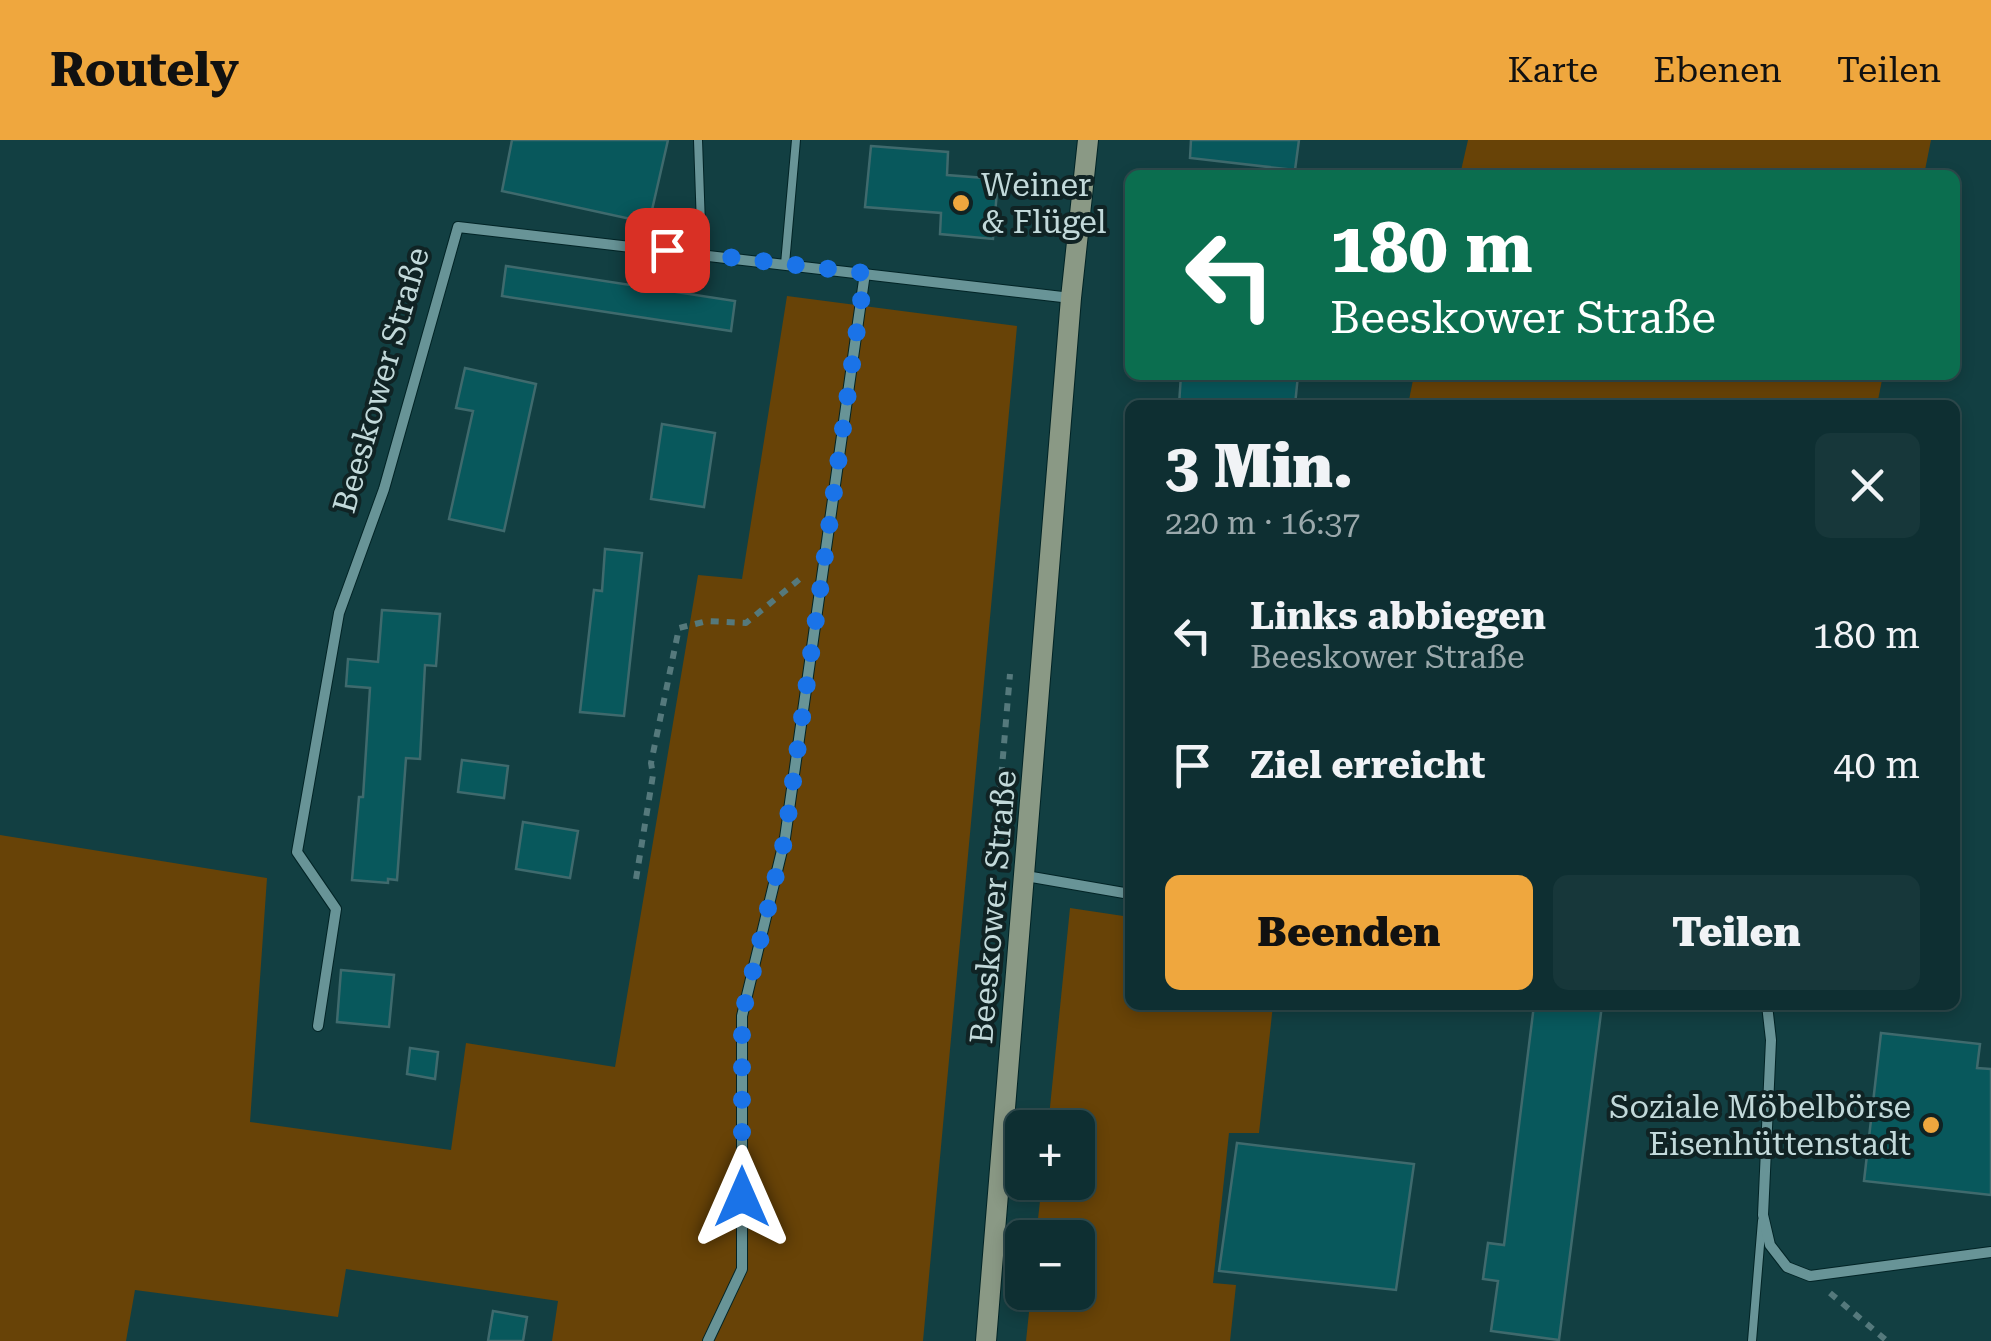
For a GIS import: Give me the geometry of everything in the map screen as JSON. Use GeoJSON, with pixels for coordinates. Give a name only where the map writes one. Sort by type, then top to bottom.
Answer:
{"type":"FeatureCollection","features":[{"type":"Feature","properties":{"kind":"street","name":"Beeskower Straße"},"geometry":{"type":"LineString","coordinates":[[986,1341],[1071,298],[1088,140]]}},
{"type":"Feature","properties":{"kind":"street","name":"Beeskower Straße"},"geometry":{"type":"LineString","coordinates":[[318,1026],[336,909],[297,852],[339,614],[384,489],[458,227],[1071,298]]}},
{"type":"Feature","properties":{"kind":"street"},"geometry":{"type":"LineString","coordinates":[[708,1341],[742,1269],[742,1016],[785,838],[865,273]]}},
{"type":"Feature","properties":{"kind":"street"},"geometry":{"type":"LineString","coordinates":[[1026,876],[1125,893]]}},
{"type":"Feature","properties":{"kind":"street"},"geometry":{"type":"LineString","coordinates":[[1768,1010],[1771,1040],[1763,1215],[1770,1245],[1786,1267],[1810,1276],[1991,1252]]}},
{"type":"Feature","properties":{"kind":"lane"},"geometry":{"type":"LineString","coordinates":[[698,140],[702,254]]}},
{"type":"Feature","properties":{"kind":"lane"},"geometry":{"type":"LineString","coordinates":[[785,264],[796,140]]}},
{"type":"Feature","properties":{"kind":"lane"},"geometry":{"type":"LineString","coordinates":[[1752,1341],[1763,1215]]}},
{"type":"Feature","properties":{"kind":"path"},"geometry":{"type":"LineString","coordinates":[[636,879],[653,776],[651,763],[678,628],[707,621],[746,623],[824,557]]}},
{"type":"Feature","properties":{"kind":"path"},"geometry":{"type":"LineString","coordinates":[[1810,1276],[1887,1341]]}},
{"type":"Feature","properties":{"kind":"shaded area"},"geometry":{"type":"Polygon","coordinates":[[[1468,140],[1931,140],[1925,170],[1461,170],[1468,140]]]}},
{"type":"Feature","properties":{"kind":"shaded area"},"geometry":{"type":"Polygon","coordinates":[[[787,296],[1017,326],[923,1341],[552,1341],[558,1301],[346,1269],[338,1317],[135,1290],[126,1341],[0,1341],[0,835],[267,878],[250,1122],[451,1150],[466,1043],[615,1067],[698,575],[742,579],[787,296]]]}},
{"type":"Feature","properties":{"kind":"shaded area"},"geometry":{"type":"Polygon","coordinates":[[[1413,380],[1882,380],[1878,400],[1409,400],[1413,380]]]}},
{"type":"Feature","properties":{"kind":"shaded area"},"geometry":{"type":"Polygon","coordinates":[[[1070,908],[1125,916],[1125,1010],[1272,1010],[1259,1133],[1229,1133],[1213,1283],[1236,1285],[1230,1341],[1026,1341],[1029,1310],[1095,1310],[1095,1220],[1038,1220],[1040,1200],[1095,1200],[1095,1110],[1050,1110],[1070,908]]]}},
{"type":"Feature","properties":{"kind":"building"},"geometry":{"type":"Polygon","coordinates":[[[512,140],[668,140],[649,223],[502,191],[512,140]]]}},
{"type":"Feature","properties":{"kind":"building"},"geometry":{"type":"Polygon","coordinates":[[[1191,140],[1299,140],[1295,170],[1190,158],[1191,140]]]}},
{"type":"Feature","properties":{"kind":"building"},"geometry":{"type":"Polygon","coordinates":[[[871,146],[948,152],[947,175],[998,179],[993,239],[940,234],[941,213],[865,207],[871,146]]]}},
{"type":"Feature","properties":{"kind":"building"},"geometry":{"type":"Polygon","coordinates":[[[506,266],[735,301],[731,331],[502,296],[506,266]]]}},
{"type":"Feature","properties":{"kind":"building"},"geometry":{"type":"Polygon","coordinates":[[[465,368],[536,384],[504,531],[449,519],[473,411],[456,408],[465,368]]]}},
{"type":"Feature","properties":{"kind":"building"},"geometry":{"type":"Polygon","coordinates":[[[1181,380],[1298,380],[1296,400],[1179,400],[1181,380]]]}},
{"type":"Feature","properties":{"kind":"building"},"geometry":{"type":"Polygon","coordinates":[[[662,424],[715,433],[704,507],[651,499],[662,424]]]}},
{"type":"Feature","properties":{"kind":"building"},"geometry":{"type":"Polygon","coordinates":[[[605,549],[642,553],[624,716],[580,712],[594,590],[602,591],[605,549]]]}},
{"type":"Feature","properties":{"kind":"building"},"geometry":{"type":"Polygon","coordinates":[[[382,610],[440,614],[436,666],[425,665],[420,759],[406,758],[397,880],[388,879],[388,883],[352,880],[359,797],[363,797],[370,688],[346,686],[348,659],[378,662],[382,610]]]}},
{"type":"Feature","properties":{"kind":"building"},"geometry":{"type":"Polygon","coordinates":[[[462,760],[508,766],[504,798],[458,792],[462,760]]]}},
{"type":"Feature","properties":{"kind":"building"},"geometry":{"type":"Polygon","coordinates":[[[523,822],[578,831],[570,878],[516,869],[523,822]]]}},
{"type":"Feature","properties":{"kind":"building"},"geometry":{"type":"Polygon","coordinates":[[[341,970],[394,975],[389,1027],[337,1022],[341,970]]]}},
{"type":"Feature","properties":{"kind":"building"},"geometry":{"type":"Polygon","coordinates":[[[1533,1010],[1601,1010],[1559,1340],[1491,1331],[1498,1281],[1483,1279],[1488,1243],[1504,1245],[1533,1010]]]}},
{"type":"Feature","properties":{"kind":"building","name":"Soziale Möbelbörse Eisenhüttenstadt"},"geometry":{"type":"Polygon","coordinates":[[[1881,1033],[1980,1044],[1977,1068],[1991,1069],[1991,1195],[1864,1181],[1881,1033]]]}},
{"type":"Feature","properties":{"kind":"building"},"geometry":{"type":"Polygon","coordinates":[[[410,1048],[438,1052],[435,1079],[407,1074],[410,1048]]]}},
{"type":"Feature","properties":{"kind":"building"},"geometry":{"type":"Polygon","coordinates":[[[1237,1143],[1414,1164],[1396,1290],[1219,1271],[1237,1143]]]}},
{"type":"Feature","properties":{"kind":"building"},"geometry":{"type":"Polygon","coordinates":[[[493,1311],[527,1317],[523,1341],[488,1341],[493,1311]]]}},
{"type":"Feature","properties":{"kind":"place","name":"Weiner & Flügel"},"geometry":{"type":"Point","coordinates":[961,203]}},
{"type":"Feature","properties":{"kind":"place","name":"Soziale Möbelbörse Eisenhüttenstadt"},"geometry":{"type":"Point","coordinates":[1931,1125]}},
{"type":"Feature","properties":{"kind":"route"},"geometry":{"type":"LineString","coordinates":[[667,250],[865,273],[785,838],[742,1016],[742,1197]]}}]}
